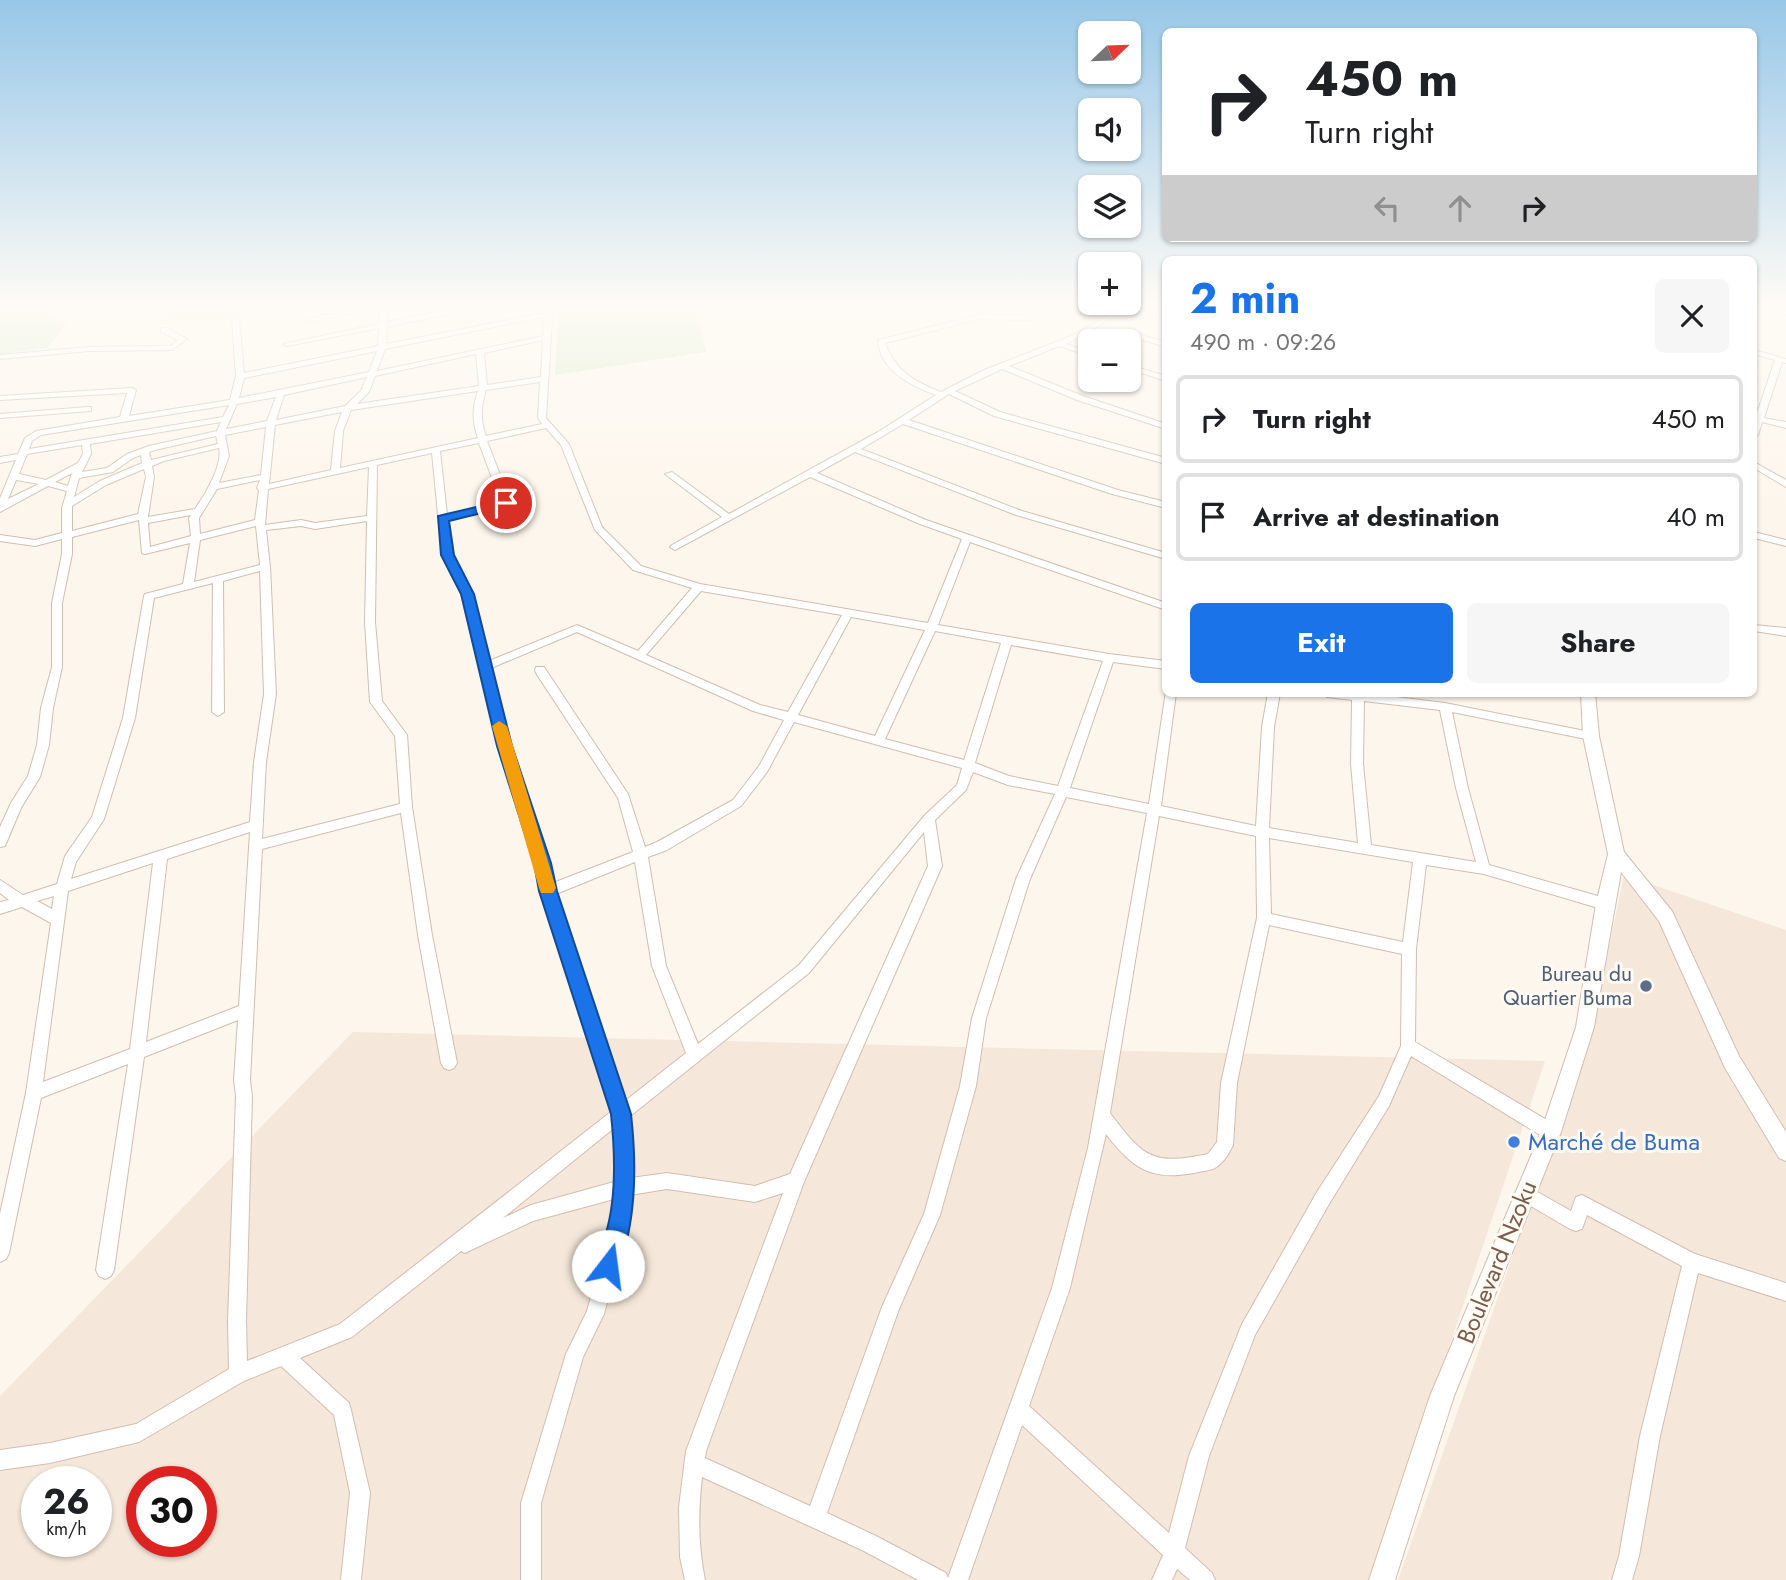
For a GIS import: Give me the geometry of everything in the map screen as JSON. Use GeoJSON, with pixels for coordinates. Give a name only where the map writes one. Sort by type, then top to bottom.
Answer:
{"type":"FeatureCollection","features":[{"type":"Feature","properties":{"kind":"street"},"geometry":{"type":"LineString","coordinates":[[188,586],[196,537],[194,517],[213,487],[225,456],[220,433],[234,402],[240,377]]}},
{"type":"Feature","properties":{"kind":"street"},"geometry":{"type":"LineString","coordinates":[[0,508],[28,440],[39,433],[234,402],[359,377]]}},
{"type":"Feature","properties":{"kind":"street"},"geometry":{"type":"LineString","coordinates":[[335,473],[339,431],[348,408],[365,392],[371,377]]}},
{"type":"Feature","properties":{"kind":"street"},"geometry":{"type":"LineString","coordinates":[[443,519],[506,503],[478,427],[482,377]]}},
{"type":"Feature","properties":{"kind":"street"},"geometry":{"type":"LineString","coordinates":[[905,377],[997,414],[1162,460]]}},
{"type":"Feature","properties":{"kind":"street"},"geometry":{"type":"LineString","coordinates":[[675,547],[811,474],[946,393],[979,377]]}},
{"type":"Feature","properties":{"kind":"street"},"geometry":{"type":"LineString","coordinates":[[1027,377],[1162,426]]}},
{"type":"Feature","properties":{"kind":"street"},"geometry":{"type":"LineString","coordinates":[[1757,417],[1775,377]]}},
{"type":"Feature","properties":{"kind":"street"},"geometry":{"type":"LineString","coordinates":[[75,476],[110,470],[144,451],[271,422],[544,379],[542,418],[565,444],[598,527],[637,568],[699,587],[1007,641],[1162,665]]}},
{"type":"Feature","properties":{"kind":"street"},"geometry":{"type":"LineString","coordinates":[[0,398],[132,390],[123,421]]}},
{"type":"Feature","properties":{"kind":"street"},"geometry":{"type":"LineString","coordinates":[[238,1374],[237,1321],[244,1096],[242,1080],[260,762],[270,694],[261,525],[263,482],[271,422],[281,393]]}},
{"type":"Feature","properties":{"kind":"street"},"geometry":{"type":"LineString","coordinates":[[80,428],[94,394]]}},
{"type":"Feature","properties":{"kind":"street"},"geometry":{"type":"LineString","coordinates":[[0,416],[88,409]]}},
{"type":"Feature","properties":{"kind":"street"},"geometry":{"type":"LineString","coordinates":[[0,460],[86,442],[226,419]]}},
{"type":"Feature","properties":{"kind":"street"},"geometry":{"type":"LineString","coordinates":[[1757,419],[1786,425]]}},
{"type":"Feature","properties":{"kind":"street"},"geometry":{"type":"LineString","coordinates":[[903,421],[1115,492],[1162,504]]}},
{"type":"Feature","properties":{"kind":"street"},"geometry":{"type":"LineString","coordinates":[[213,487],[335,473],[548,425]]}},
{"type":"Feature","properties":{"kind":"street"},"geometry":{"type":"LineString","coordinates":[[0,842],[15,807],[34,777],[43,745],[47,708],[57,667],[57,603],[68,554],[68,505],[75,476],[87,454],[86,442]]}},
{"type":"Feature","properties":{"kind":"street"},"geometry":{"type":"LineString","coordinates":[[68,505],[103,483],[161,458],[223,445]]}},
{"type":"Feature","properties":{"kind":"street"},"geometry":{"type":"LineString","coordinates":[[854,449],[1019,513],[1162,555]]}},
{"type":"Feature","properties":{"kind":"street"},"geometry":{"type":"LineString","coordinates":[[436,450],[447,555],[467,594],[504,746],[621,1114],[624,1146],[621,1219],[595,1314],[576,1353],[531,1503],[531,1580]]}},
{"type":"Feature","properties":{"kind":"street"},"geometry":{"type":"LineString","coordinates":[[144,451],[150,477],[143,519],[145,551],[196,537],[261,525],[301,523],[315,526],[371,518]]}},
{"type":"Feature","properties":{"kind":"street"},"geometry":{"type":"LineString","coordinates":[[0,508],[81,465]]}},
{"type":"Feature","properties":{"kind":"street"},"geometry":{"type":"LineString","coordinates":[[373,465],[370,622],[376,702],[401,735],[407,807],[425,935],[449,1063]]}},
{"type":"Feature","properties":{"kind":"street"},"geometry":{"type":"LineString","coordinates":[[1757,467],[1786,484]]}},
{"type":"Feature","properties":{"kind":"street"},"geometry":{"type":"LineString","coordinates":[[669,474],[729,517]]}},
{"type":"Feature","properties":{"kind":"street"},"geometry":{"type":"LineString","coordinates":[[811,474],[912,517],[1162,606]]}},
{"type":"Feature","properties":{"kind":"street"},"geometry":{"type":"LineString","coordinates":[[13,477],[49,482],[71,489]]}},
{"type":"Feature","properties":{"kind":"street"},"geometry":{"type":"LineString","coordinates":[[0,538],[35,543],[143,519],[198,511]]}},
{"type":"Feature","properties":{"kind":"street"},"geometry":{"type":"LineString","coordinates":[[1757,536],[1786,543]]}},
{"type":"Feature","properties":{"kind":"street"},"geometry":{"type":"LineString","coordinates":[[879,740],[931,628],[967,537]]}},
{"type":"Feature","properties":{"kind":"street"},"geometry":{"type":"LineString","coordinates":[[0,1253],[34,1093],[62,889],[69,860],[98,819],[130,718],[149,596],[265,566]]}},
{"type":"Feature","properties":{"kind":"street"},"geometry":{"type":"LineString","coordinates":[[218,578],[218,712]]}},
{"type":"Feature","properties":{"kind":"street"},"geometry":{"type":"LineString","coordinates":[[640,655],[699,587]]}},
{"type":"Feature","properties":{"kind":"street"},"geometry":{"type":"LineString","coordinates":[[548,891],[641,856],[737,803],[763,769],[848,613]]}},
{"type":"Feature","properties":{"kind":"street"},"geometry":{"type":"LineString","coordinates":[[484,667],[577,628],[757,708],[970,766],[1008,780],[1262,832],[1484,869],[1605,904]]}},
{"type":"Feature","properties":{"kind":"street"},"geometry":{"type":"LineString","coordinates":[[1757,628],[1786,632]]}},
{"type":"Feature","properties":{"kind":"street"},"geometry":{"type":"LineString","coordinates":[[0,1460],[50,1453],[139,1433],[238,1374],[346,1331],[804,969],[929,818],[962,787],[1007,641]]}},
{"type":"Feature","properties":{"kind":"street"},"geometry":{"type":"LineString","coordinates":[[815,1519],[891,1307],[932,1215],[968,1086],[979,1018],[1023,879],[1062,792],[1109,658]]}},
{"type":"Feature","properties":{"kind":"street"},"geometry":{"type":"LineString","coordinates":[[540,670],[624,797],[641,856],[659,967],[695,1056]]}},
{"type":"Feature","properties":{"kind":"street"},"geometry":{"type":"LineString","coordinates":[[958,1580],[1061,1288],[1102,1115],[1154,811],[1169,697]]}},
{"type":"Feature","properties":{"kind":"street"},"geometry":{"type":"LineString","coordinates":[[1102,1115],[1120,1139],[1147,1164],[1165,1170],[1213,1161],[1225,1145],[1229,1083],[1264,918],[1262,832],[1268,727],[1273,697]]}},
{"type":"Feature","properties":{"kind":"street"},"geometry":{"type":"LineString","coordinates":[[1358,697],[1357,764],[1365,850]]}},
{"type":"Feature","properties":{"kind":"street"},"geometry":{"type":"LineString","coordinates":[[1373,697],[1446,707],[1591,736]]}},
{"type":"Feature","properties":{"kind":"street","name":"Boulevard Nzoku"},"geometry":{"type":"LineString","coordinates":[[1382,1580],[1442,1396],[1551,1132],[1585,1027],[1616,854],[1591,736],[1588,697]]}},
{"type":"Feature","properties":{"kind":"street"},"geometry":{"type":"LineString","coordinates":[[1446,707],[1462,788],[1484,869]]}},
{"type":"Feature","properties":{"kind":"street"},"geometry":{"type":"LineString","coordinates":[[257,845],[407,807]]}},
{"type":"Feature","properties":{"kind":"street"},"geometry":{"type":"LineString","coordinates":[[695,1580],[690,1557],[690,1507],[696,1451],[796,1180],[935,866],[929,818]]}},
{"type":"Feature","properties":{"kind":"street"},"geometry":{"type":"LineString","coordinates":[[0,908],[258,824]]}},
{"type":"Feature","properties":{"kind":"street"},"geometry":{"type":"LineString","coordinates":[[1616,854],[1665,916],[1732,1062],[1786,1150]]}},
{"type":"Feature","properties":{"kind":"street"},"geometry":{"type":"LineString","coordinates":[[105,1270],[137,1052],[161,855]]}},
{"type":"Feature","properties":{"kind":"street"},"geometry":{"type":"LineString","coordinates":[[1162,1580],[1174,1553],[1199,1455],[1248,1330],[1323,1198],[1384,1101],[1408,1046],[1409,949],[1420,859]]}},
{"type":"Feature","properties":{"kind":"street"},"geometry":{"type":"LineString","coordinates":[[0,885],[23,902],[42,908],[57,920]]}},
{"type":"Feature","properties":{"kind":"street"},"geometry":{"type":"LineString","coordinates":[[1264,918],[1409,949]]}},
{"type":"Feature","properties":{"kind":"street"},"geometry":{"type":"LineString","coordinates":[[34,1093],[247,1010]]}},
{"type":"Feature","properties":{"kind":"street"},"geometry":{"type":"LineString","coordinates":[[1408,1046],[1551,1132]]}},
{"type":"Feature","properties":{"kind":"street"},"geometry":{"type":"LineString","coordinates":[[445,1253],[531,1213],[622,1188],[667,1181],[755,1194],[796,1180]]}},
{"type":"Feature","properties":{"kind":"street"},"geometry":{"type":"LineString","coordinates":[[1525,1193],[1576,1223],[1583,1203],[1692,1262],[1786,1292]]}},
{"type":"Feature","properties":{"kind":"street"},"geometry":{"type":"LineString","coordinates":[[1622,1580],[1629,1556],[1650,1436],[1692,1262]]}},
{"type":"Feature","properties":{"kind":"street"},"geometry":{"type":"LineString","coordinates":[[284,1356],[342,1410],[360,1493],[351,1580]]}},
{"type":"Feature","properties":{"kind":"street"},"geometry":{"type":"LineString","coordinates":[[1018,1409],[1205,1580]]}},
{"type":"Feature","properties":{"kind":"street"},"geometry":{"type":"LineString","coordinates":[[694,1463],[869,1543],[939,1580]]}},
{"type":"Feature","properties":{"kind":"shaded area"},"geometry":{"type":"Polygon","coordinates":[[[1624,875],[1786,930],[1786,1580],[1398,1580],[1591,1034],[1624,875]]]}},
{"type":"Feature","properties":{"kind":"shaded area"},"geometry":{"type":"Polygon","coordinates":[[[353,1032],[1545,1061],[1371,1580],[0,1580],[0,1396],[353,1032]]]}},
{"type":"Feature","properties":{"kind":"slow traffic"},"geometry":{"type":"LineString","coordinates":[[499,726],[542,863],[547,888]]}},
{"type":"Feature","properties":{"kind":"place","name":"Bureau du Quartier Buma"},"geometry":{"type":"Point","coordinates":[1646,986]}},
{"type":"Feature","properties":{"kind":"place","name":"Marché de Buma"},"geometry":{"type":"Point","coordinates":[1514,1142]}},
{"type":"Feature","properties":{"kind":"route"},"geometry":{"type":"LineString","coordinates":[[506,503],[443,519],[447,555],[467,594],[504,746],[621,1114],[624,1146],[621,1219],[608,1266]]}}]}
